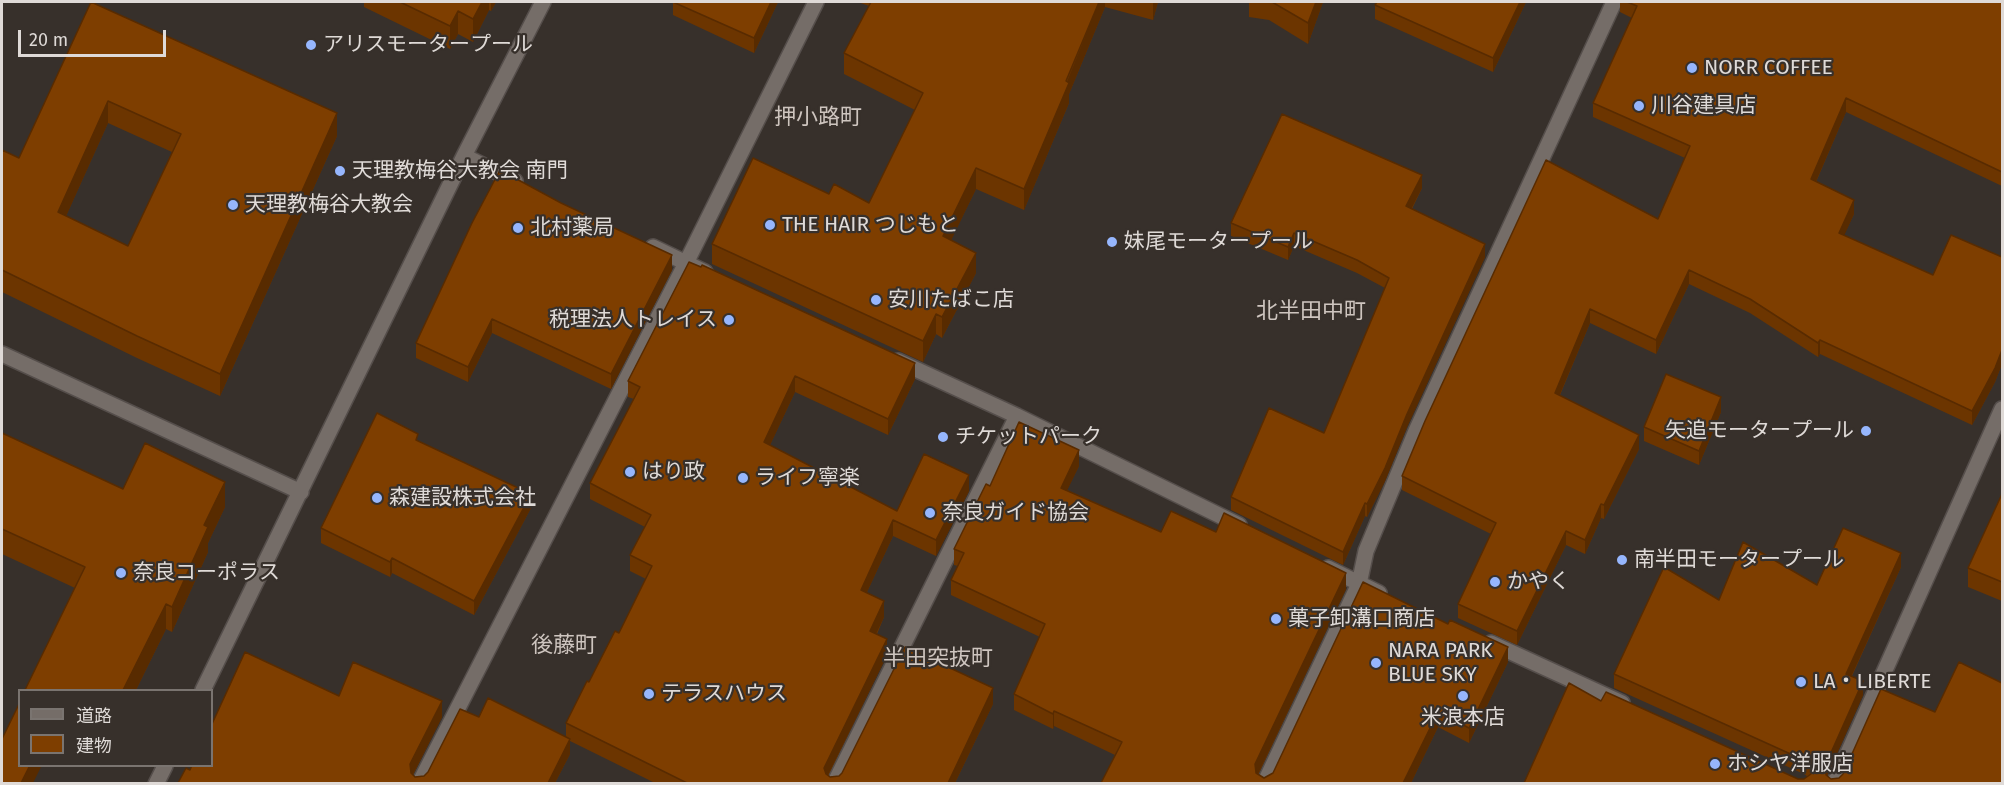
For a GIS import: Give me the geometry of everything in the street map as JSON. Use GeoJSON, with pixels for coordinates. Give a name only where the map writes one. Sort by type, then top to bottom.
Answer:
{"type":"FeatureCollection","features":[{"type":"Feature","properties":{"kind":"street"},"geometry":{"type":"LineString","coordinates":[[202,689],[464,156],[543,2]]}},
{"type":"Feature","properties":{"kind":"street"},"geometry":{"type":"LineString","coordinates":[[419,783],[686,263],[816,2]]}},
{"type":"Feature","properties":{"kind":"street"},"geometry":{"type":"LineString","coordinates":[[1264,783],[1359,584],[1366,551],[1416,431],[1614,2]]}},
{"type":"Feature","properties":{"kind":"street"},"geometry":{"type":"LineString","coordinates":[[464,156],[528,187]]}},
{"type":"Feature","properties":{"kind":"street"},"geometry":{"type":"LineString","coordinates":[[644,243],[718,278]]}},
{"type":"Feature","properties":{"kind":"street"},"geometry":{"type":"LineString","coordinates":[[2,354],[301,492]]}},
{"type":"Feature","properties":{"kind":"street"},"geometry":{"type":"LineString","coordinates":[[889,357],[1017,416],[1252,531]]}},
{"type":"Feature","properties":{"kind":"street"},"geometry":{"type":"LineString","coordinates":[[1834,783],[2002,409]]}},
{"type":"Feature","properties":{"kind":"street"},"geometry":{"type":"LineString","coordinates":[[834,783],[1017,416]]}},
{"type":"Feature","properties":{"kind":"street"},"geometry":{"type":"LineString","coordinates":[[1317,563],[1392,599]]}},
{"type":"Feature","properties":{"kind":"street"},"geometry":{"type":"LineString","coordinates":[[1479,638],[1631,706]]}},
{"type":"Feature","properties":{"kind":"street"},"geometry":{"type":"LineString","coordinates":[[156,783],[164,767]]}},
{"type":"Feature","properties":{"kind":"building","name":"天理教梅谷大教会"},"geometry":{"type":"Polygon","coordinates":[[[91,2],[337,113],[220,374],[2,270],[2,150],[19,158],[91,2]],[[108,101],[58,212],[128,246],[181,134],[108,101]]]}},
{"type":"Feature","properties":{"kind":"building"},"geometry":{"type":"Polygon","coordinates":[[[400,2],[482,2],[473,19],[458,11],[450,26],[400,2]]]}},
{"type":"Feature","properties":{"kind":"building"},"geometry":{"type":"Polygon","coordinates":[[[673,2],[771,2],[754,38],[673,2]]]}},
{"type":"Feature","properties":{"kind":"building"},"geometry":{"type":"Polygon","coordinates":[[[871,2],[1099,2],[1066,81],[1069,83],[1024,189],[976,168],[943,236],[976,253],[942,317],[936,314],[923,341],[712,244],[753,158],[829,194],[834,184],[869,203],[923,93],[844,53],[871,2]]]}},
{"type":"Feature","properties":{"kind":"building"},"geometry":{"type":"Polygon","coordinates":[[[1272,2],[1316,2],[1308,23],[1272,2]]]}},
{"type":"Feature","properties":{"kind":"building"},"geometry":{"type":"Polygon","coordinates":[[[1377,2],[1520,2],[1493,58],[1375,5],[1377,2]]]}},
{"type":"Feature","properties":{"kind":"building"},"geometry":{"type":"Polygon","coordinates":[[[1627,2],[2002,2],[2002,172],[1846,98],[1811,179],[1854,200],[1839,233],[1933,275],[1951,235],[2002,257],[2002,350],[1972,411],[1820,340],[1818,343],[1750,299],[1689,270],[1656,340],[1590,309],[1555,393],[1639,435],[1604,505],[1601,504],[1585,540],[1566,531],[1517,631],[1458,604],[1496,523],[1402,476],[1425,421],[1546,160],[1658,219],[1690,146],[1593,103],[1637,6],[1627,2]]]}},
{"type":"Feature","properties":{"kind":"building"},"geometry":{"type":"Polygon","coordinates":[[[1282,114],[1422,175],[1406,206],[1485,244],[1407,414],[1385,468],[1367,504],[1365,503],[1343,552],[1231,497],[1269,408],[1324,433],[1389,278],[1357,260],[1294,233],[1288,247],[1231,223],[1282,114]]]}},
{"type":"Feature","properties":{"kind":"building"},"geometry":{"type":"Polygon","coordinates":[[[500,170],[561,203],[672,255],[611,374],[492,319],[468,367],[416,343],[472,223],[500,170]]]}},
{"type":"Feature","properties":{"kind":"building"},"geometry":{"type":"Polygon","coordinates":[[[689,262],[701,267],[702,265],[915,363],[888,419],[795,376],[764,442],[897,511],[924,454],[969,475],[936,540],[893,520],[861,590],[884,601],[870,631],[887,639],[824,768],[830,777],[839,776],[842,773],[905,647],[993,688],[948,783],[687,783],[566,723],[615,631],[619,633],[652,566],[630,555],[651,515],[590,483],[640,387],[628,381],[689,262]]]}},
{"type":"Feature","properties":{"kind":"building"},"geometry":{"type":"Polygon","coordinates":[[[1666,374],[1721,397],[1699,451],[1644,427],[1666,374]]]}},
{"type":"Feature","properties":{"kind":"building"},"geometry":{"type":"Polygon","coordinates":[[[377,413],[418,434],[416,440],[531,494],[474,601],[392,558],[390,562],[321,528],[377,413]]]}},
{"type":"Feature","properties":{"kind":"building"},"geometry":{"type":"Polygon","coordinates":[[[1019,422],[1079,450],[1061,488],[1161,532],[1171,511],[1216,532],[1224,513],[1346,573],[1255,764],[1256,773],[1264,778],[1273,773],[1363,582],[1448,624],[1450,620],[1508,647],[1469,728],[1438,712],[1403,783],[1101,783],[1122,742],[1054,711],[1053,714],[1014,694],[1045,624],[951,580],[964,553],[954,549],[986,484],[990,486],[1019,422]]]}},
{"type":"Feature","properties":{"kind":"building","name":"奈良コーポラス"},"geometry":{"type":"Polygon","coordinates":[[[2,433],[123,489],[145,443],[225,482],[204,525],[208,527],[172,607],[166,604],[124,689],[25,689],[85,567],[2,529],[2,433]]]}},
{"type":"Feature","properties":{"kind":"building"},"geometry":{"type":"Polygon","coordinates":[[[2002,494],[2002,582],[1968,568],[2002,494]]]}},
{"type":"Feature","properties":{"kind":"building"},"geometry":{"type":"Polygon","coordinates":[[[1843,528],[1901,553],[1846,674],[1863,681],[1825,766],[1826,775],[1831,779],[1839,778],[1843,774],[1881,689],[1935,712],[1959,662],[2002,683],[2002,783],[1524,783],[1569,683],[1601,701],[1606,692],[1798,779],[1804,779],[1811,774],[1812,768],[1806,761],[1614,674],[1664,567],[1719,600],[1743,542],[1817,585],[1843,528]]]}},
{"type":"Feature","properties":{"kind":"building"},"geometry":{"type":"Polygon","coordinates":[[[245,652],[339,696],[353,662],[442,701],[410,764],[411,773],[415,777],[424,776],[428,772],[460,709],[479,717],[488,698],[570,739],[548,783],[178,783],[186,768],[190,770],[191,767],[213,767],[213,722],[245,652]]]}},
{"type":"Feature","properties":{"kind":"building"},"geometry":{"type":"Polygon","coordinates":[[[18,706],[18,767],[29,767],[21,783],[2,783],[2,739],[18,706]]]}},
{"type":"Feature","properties":{"kind":"place","name":"アリスモータープール"},"geometry":{"type":"Point","coordinates":[311,45]}},
{"type":"Feature","properties":{"kind":"place","name":"NORR COFFEE"},"geometry":{"type":"Point","coordinates":[1692,68]}},
{"type":"Feature","properties":{"kind":"place","name":"川谷建具店"},"geometry":{"type":"Point","coordinates":[1639,106]}},
{"type":"Feature","properties":{"kind":"place","name":"天理教梅谷大教会 南門"},"geometry":{"type":"Point","coordinates":[340,171]}},
{"type":"Feature","properties":{"kind":"place","name":"天理教梅谷大教会"},"geometry":{"type":"Point","coordinates":[233,205]}},
{"type":"Feature","properties":{"kind":"place","name":"THE HAIR つじもと"},"geometry":{"type":"Point","coordinates":[770,225]}},
{"type":"Feature","properties":{"kind":"place","name":"北村薬局"},"geometry":{"type":"Point","coordinates":[518,228]}},
{"type":"Feature","properties":{"kind":"place","name":"妹尾モータープール"},"geometry":{"type":"Point","coordinates":[1112,242]}},
{"type":"Feature","properties":{"kind":"place","name":"安川たばこ店"},"geometry":{"type":"Point","coordinates":[876,300]}},
{"type":"Feature","properties":{"kind":"place","name":"税理法人トレイス"},"geometry":{"type":"Point","coordinates":[729,320]}},
{"type":"Feature","properties":{"kind":"place","name":"矢追モータープール"},"geometry":{"type":"Point","coordinates":[1866,431]}},
{"type":"Feature","properties":{"kind":"place","name":"チケットパーク"},"geometry":{"type":"Point","coordinates":[943,437]}},
{"type":"Feature","properties":{"kind":"place","name":"はり政"},"geometry":{"type":"Point","coordinates":[630,472]}},
{"type":"Feature","properties":{"kind":"place","name":"ライフ寧楽"},"geometry":{"type":"Point","coordinates":[743,478]}},
{"type":"Feature","properties":{"kind":"place","name":"森建設株式会社"},"geometry":{"type":"Point","coordinates":[377,498]}},
{"type":"Feature","properties":{"kind":"place","name":"奈良ガイド協会"},"geometry":{"type":"Point","coordinates":[930,513]}},
{"type":"Feature","properties":{"kind":"place","name":"南半田モータープール"},"geometry":{"type":"Point","coordinates":[1622,560]}},
{"type":"Feature","properties":{"kind":"place","name":"奈良コーポラス"},"geometry":{"type":"Point","coordinates":[121,573]}},
{"type":"Feature","properties":{"kind":"place","name":"かやく"},"geometry":{"type":"Point","coordinates":[1495,582]}},
{"type":"Feature","properties":{"kind":"place","name":"菓子卸溝口商店"},"geometry":{"type":"Point","coordinates":[1276,619]}},
{"type":"Feature","properties":{"kind":"place","name":"NARA PARK BLUE SKY"},"geometry":{"type":"Point","coordinates":[1376,663]}},
{"type":"Feature","properties":{"kind":"place","name":"LA・LIBERTE"},"geometry":{"type":"Point","coordinates":[1801,682]}},
{"type":"Feature","properties":{"kind":"place","name":"テラスハウス"},"geometry":{"type":"Point","coordinates":[649,694]}},
{"type":"Feature","properties":{"kind":"place","name":"米浪本店"},"geometry":{"type":"Point","coordinates":[1463,696]}},
{"type":"Feature","properties":{"kind":"place","name":"ホシヤ洋服店"},"geometry":{"type":"Point","coordinates":[1715,764]}},
{"type":"Feature","properties":{"kind":"district","name":"押小路町"},"geometry":{"type":"Point","coordinates":[818,118]}},
{"type":"Feature","properties":{"kind":"district","name":"北半田中町"},"geometry":{"type":"Point","coordinates":[1311,312]}},
{"type":"Feature","properties":{"kind":"district","name":"後藤町"},"geometry":{"type":"Point","coordinates":[564,646]}},
{"type":"Feature","properties":{"kind":"district","name":"半田突抜町"},"geometry":{"type":"Point","coordinates":[938,659]}}]}
